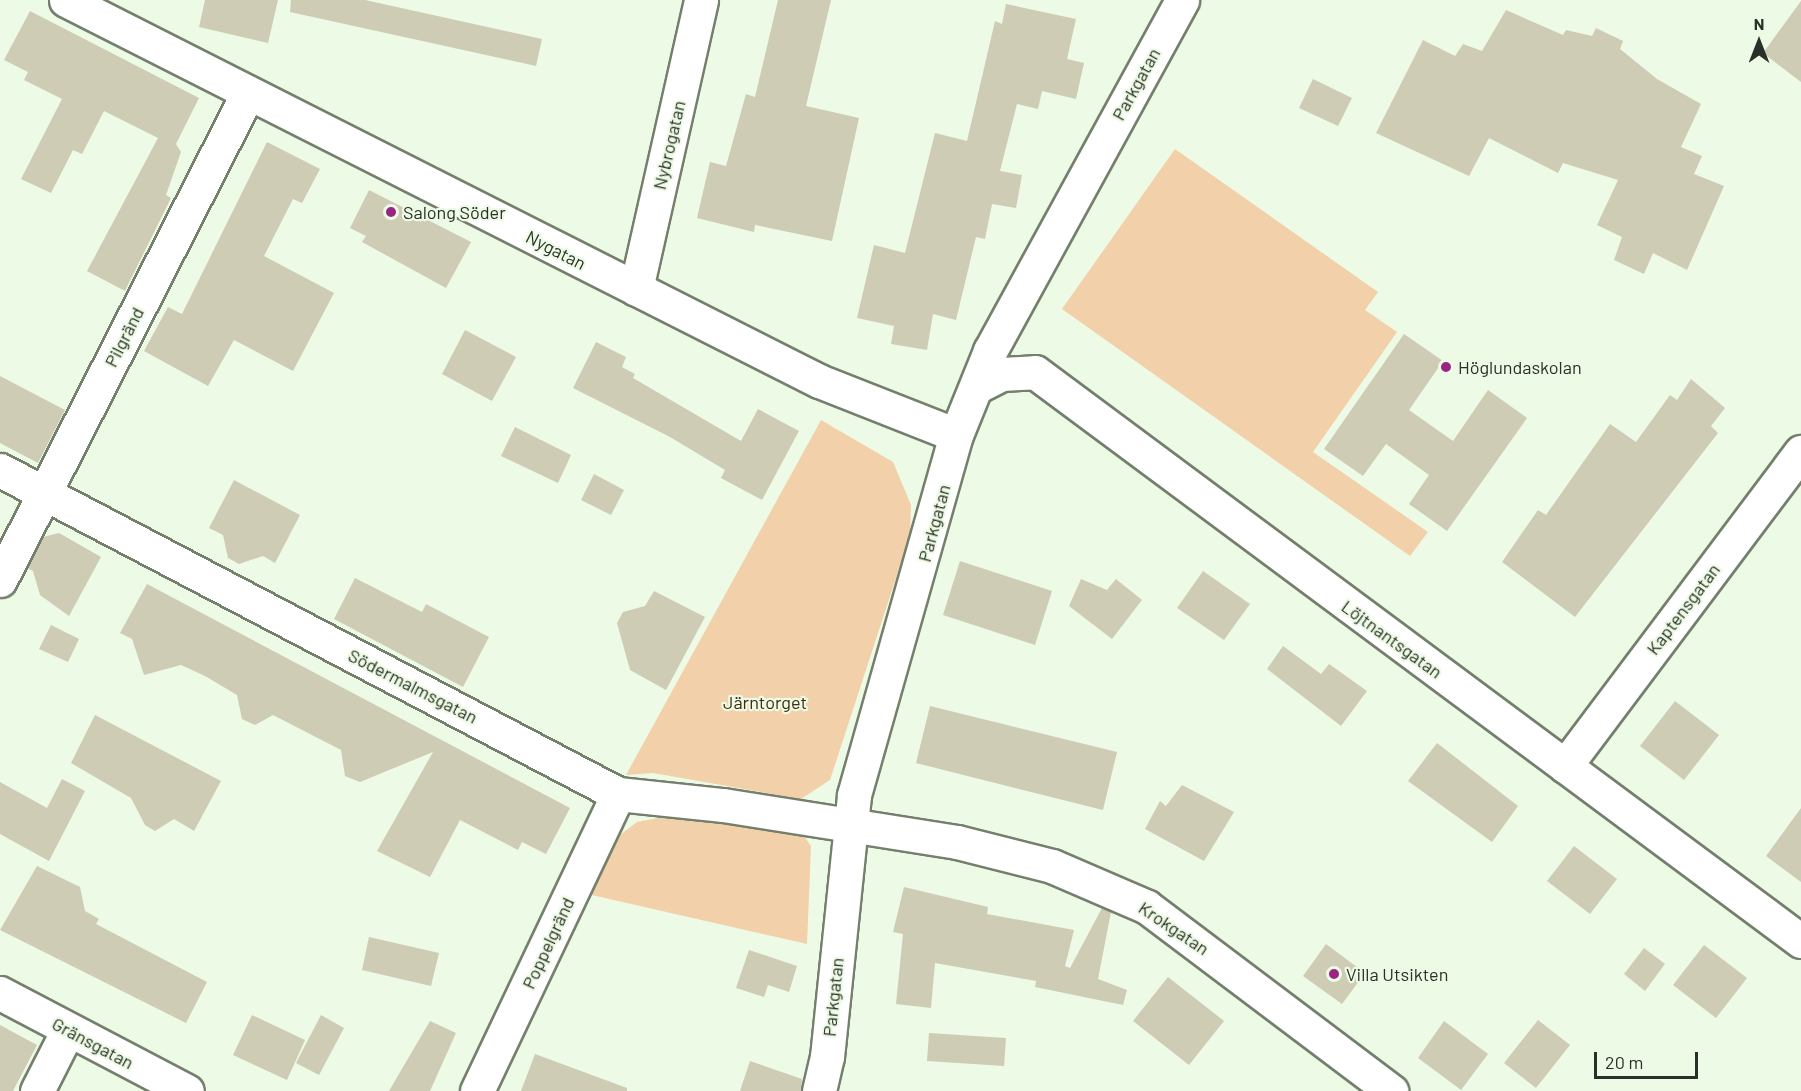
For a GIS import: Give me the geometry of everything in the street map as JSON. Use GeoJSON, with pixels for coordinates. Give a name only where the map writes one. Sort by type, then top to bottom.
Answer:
{"type":"FeatureCollection","features":[{"type":"Feature","properties":{"kind":"street","name":"Nygatan"},"geometry":{"type":"LineString","coordinates":[[66,0],[248,95],[819,381],[956,435]]}},
{"type":"Feature","properties":{"kind":"street","name":"Nybrogatan"},"geometry":{"type":"LineString","coordinates":[[636,289],[701,0]]}},
{"type":"Feature","properties":{"kind":"street","name":"Parkgatan"},"geometry":{"type":"LineString","coordinates":[[819,1091],[827,1057],[851,824],[859,773],[936,520],[956,435],[990,351],[1182,0]]}},
{"type":"Feature","properties":{"kind":"street","name":"Pilgränd"},"geometry":{"type":"LineString","coordinates":[[0,580],[248,95]]}},
{"type":"Feature","properties":{"kind":"street","name":"Löjtnantsgatan"},"geometry":{"type":"LineString","coordinates":[[976,387],[1001,374],[1035,372],[1801,941]]}},
{"type":"Feature","properties":{"kind":"street","name":"Kaptensgatan"},"geometry":{"type":"LineString","coordinates":[[1565,766],[1801,452]]}},
{"type":"Feature","properties":{"kind":"street","name":"Södermalmsgatan"},"geometry":{"type":"LineString","coordinates":[[0,470],[618,794],[851,824]]}},
{"type":"Feature","properties":{"kind":"street","name":"Poppelgränd"},"geometry":{"type":"LineString","coordinates":[[477,1091],[618,794]]}},
{"type":"Feature","properties":{"kind":"street","name":"Krokgatan"},"geometry":{"type":"LineString","coordinates":[[851,824],[957,842],[1052,866],[1148,907],[1391,1091]]}},
{"type":"Feature","properties":{"kind":"street","name":"Gränsgatan"},"geometry":{"type":"LineString","coordinates":[[0,993],[186,1091]]}},
{"type":"Feature","properties":{"kind":"street"},"geometry":{"type":"LineString","coordinates":[[37,1091],[68,1030]]}},
{"type":"Feature","properties":{"kind":"green space"},"geometry":{"type":"Polygon","coordinates":[[[1175,149],[1378,292],[1365,310],[1397,332],[1313,452],[1428,532],[1410,556],[1062,309],[1175,149]]]}},
{"type":"Feature","properties":{"kind":"green space","name":"Järntorget"},"geometry":{"type":"Polygon","coordinates":[[[821,420],[893,462],[911,505],[910,535],[830,780],[801,799],[653,773],[626,775],[821,420]]]}},
{"type":"Feature","properties":{"kind":"green space"},"geometry":{"type":"Polygon","coordinates":[[[669,816],[803,835],[811,846],[807,944],[583,893],[616,838],[637,822],[669,816]]]}},
{"type":"Feature","properties":{"kind":"building"},"geometry":{"type":"Polygon","coordinates":[[[205,0],[278,0],[268,43],[199,27],[205,0]]]}},
{"type":"Feature","properties":{"kind":"building"},"geometry":{"type":"Polygon","coordinates":[[[291,0],[365,0],[542,39],[536,66],[290,12],[291,0]]]}},
{"type":"Feature","properties":{"kind":"building"},"geometry":{"type":"Polygon","coordinates":[[[778,0],[831,0],[806,106],[859,118],[832,241],[755,225],[754,232],[697,218],[710,162],[726,166],[746,94],[755,97],[778,0]]]}},
{"type":"Feature","properties":{"kind":"building"},"geometry":{"type":"Polygon","coordinates":[[[1801,1],[1801,82],[1763,53],[1801,1]]]}},
{"type":"Feature","properties":{"kind":"building"},"geometry":{"type":"Polygon","coordinates":[[[1006,4],[1076,19],[1067,59],[1084,63],[1076,99],[1042,91],[1038,109],[1017,104],[1000,171],[1022,175],[1016,208],[992,204],[985,239],[976,237],[956,320],[933,314],[927,350],[891,344],[894,326],[857,318],[874,245],[905,253],[935,133],[967,141],[995,21],[1002,24],[1006,4]]]}},
{"type":"Feature","properties":{"kind":"building"},"geometry":{"type":"Polygon","coordinates":[[[1506,10],[1563,35],[1566,30],[1592,36],[1596,28],[1623,41],[1620,49],[1657,79],[1701,104],[1681,147],[1702,156],[1694,174],[1724,186],[1687,270],[1653,253],[1644,274],[1614,260],[1622,237],[1597,225],[1618,180],[1563,163],[1558,173],[1489,138],[1469,176],[1376,133],[1423,40],[1455,56],[1463,44],[1482,51],[1506,10]]]}},
{"type":"Feature","properties":{"kind":"building"},"geometry":{"type":"Polygon","coordinates":[[[30,11],[199,98],[176,144],[181,152],[166,195],[171,198],[125,291],[87,271],[158,138],[104,111],[82,154],[73,150],[51,193],[21,179],[62,99],[24,80],[28,72],[4,60],[30,11]]]}},
{"type":"Feature","properties":{"kind":"building"},"geometry":{"type":"Polygon","coordinates":[[[1313,79],[1352,98],[1338,126],[1299,108],[1313,79]]]}},
{"type":"Feature","properties":{"kind":"building"},"geometry":{"type":"Polygon","coordinates":[[[267,142],[320,169],[302,203],[293,199],[264,256],[334,293],[293,371],[234,340],[208,386],[144,351],[168,307],[182,314],[267,142]]]}},
{"type":"Feature","properties":{"kind":"building"},"geometry":{"type":"Polygon","coordinates":[[[369,190],[471,242],[446,288],[362,242],[366,236],[350,228],[369,190]]]}},
{"type":"Feature","properties":{"kind":"building"},"geometry":{"type":"Polygon","coordinates":[[[465,330],[516,357],[492,401],[442,374],[465,330]]]}},
{"type":"Feature","properties":{"kind":"building"},"geometry":{"type":"Polygon","coordinates":[[[1404,334],[1443,361],[1409,410],[1453,441],[1488,390],[1527,418],[1447,531],[1409,504],[1429,475],[1386,444],[1363,476],[1324,449],[1404,334]]]}},
{"type":"Feature","properties":{"kind":"building"},"geometry":{"type":"Polygon","coordinates":[[[596,342],[626,357],[622,367],[635,374],[633,378],[741,441],[758,409],[799,431],[762,500],[721,478],[725,470],[670,437],[573,388],[596,342]]]}},
{"type":"Feature","properties":{"kind":"building"},"geometry":{"type":"Polygon","coordinates":[[[0,376],[65,410],[38,463],[0,443],[0,376]]]}},
{"type":"Feature","properties":{"kind":"building"},"geometry":{"type":"Polygon","coordinates":[[[1691,379],[1725,408],[1711,426],[1718,433],[1575,617],[1502,562],[1538,510],[1546,515],[1610,424],[1636,442],[1670,395],[1677,400],[1691,379]]]}},
{"type":"Feature","properties":{"kind":"building"},"geometry":{"type":"Polygon","coordinates":[[[515,427],[571,455],[558,483],[501,456],[515,427]]]}},
{"type":"Feature","properties":{"kind":"building"},"geometry":{"type":"Polygon","coordinates":[[[594,474],[624,490],[611,515],[581,500],[594,474]]]}},
{"type":"Feature","properties":{"kind":"building"},"geometry":{"type":"Polygon","coordinates":[[[234,480],[300,515],[275,563],[263,556],[239,564],[228,558],[223,535],[209,528],[234,480]]]}},
{"type":"Feature","properties":{"kind":"building"},"geometry":{"type":"Polygon","coordinates":[[[59,533],[101,557],[69,616],[40,595],[33,571],[27,568],[43,537],[59,533]]]}},
{"type":"Feature","properties":{"kind":"building"},"geometry":{"type":"Polygon","coordinates":[[[960,561],[1052,591],[1035,645],[943,615],[960,561]]]}},
{"type":"Feature","properties":{"kind":"building"},"geometry":{"type":"Polygon","coordinates":[[[1203,571],[1250,604],[1224,640],[1177,608],[1203,571]]]}},
{"type":"Feature","properties":{"kind":"building"},"geometry":{"type":"Polygon","coordinates":[[[355,578],[422,612],[426,604],[489,637],[463,687],[334,619],[355,578]]]}},
{"type":"Feature","properties":{"kind":"building"},"geometry":{"type":"Polygon","coordinates":[[[1081,579],[1107,590],[1116,579],[1142,600],[1112,639],[1069,606],[1081,579]]]}},
{"type":"Feature","properties":{"kind":"building"},"geometry":{"type":"Polygon","coordinates":[[[147,584],[570,808],[546,854],[522,842],[518,850],[460,820],[430,877],[377,851],[433,752],[360,782],[345,776],[341,750],[273,715],[255,725],[242,719],[237,695],[205,676],[181,665],[144,675],[132,639],[120,633],[147,584]]]}},
{"type":"Feature","properties":{"kind":"building"},"geometry":{"type":"Polygon","coordinates":[[[654,591],[705,617],[666,690],[630,670],[617,623],[623,612],[645,606],[654,591]]]}},
{"type":"Feature","properties":{"kind":"building"},"geometry":{"type":"Polygon","coordinates":[[[51,625],[79,639],[68,662],[39,649],[51,625]]]}},
{"type":"Feature","properties":{"kind":"building"},"geometry":{"type":"Polygon","coordinates":[[[1283,646],[1321,674],[1329,664],[1367,691],[1341,726],[1267,669],[1283,646]]]}},
{"type":"Feature","properties":{"kind":"building"},"geometry":{"type":"Polygon","coordinates":[[[1675,701],[1719,735],[1684,780],[1640,746],[1675,701]]]}},
{"type":"Feature","properties":{"kind":"building"},"geometry":{"type":"Polygon","coordinates":[[[930,706],[1117,752],[1103,810],[916,763],[930,706]]]}},
{"type":"Feature","properties":{"kind":"building"},"geometry":{"type":"Polygon","coordinates":[[[95,715],[221,781],[194,831],[174,819],[155,831],[145,825],[131,798],[71,763],[95,715]]]}},
{"type":"Feature","properties":{"kind":"building"},"geometry":{"type":"Polygon","coordinates":[[[1437,743],[1518,806],[1492,842],[1408,781],[1437,743]]]}},
{"type":"Feature","properties":{"kind":"building"},"geometry":{"type":"Polygon","coordinates":[[[62,779],[85,791],[49,861],[0,834],[0,782],[47,808],[62,779]]]}},
{"type":"Feature","properties":{"kind":"building"},"geometry":{"type":"Polygon","coordinates":[[[1182,785],[1234,812],[1204,861],[1145,829],[1160,801],[1166,806],[1182,785]]]}},
{"type":"Feature","properties":{"kind":"building"},"geometry":{"type":"Polygon","coordinates":[[[1801,808],[1801,882],[1766,856],[1801,808]]]}},
{"type":"Feature","properties":{"kind":"building"},"geometry":{"type":"Polygon","coordinates":[[[1574,846],[1617,879],[1590,914],[1547,881],[1574,846]]]}},
{"type":"Feature","properties":{"kind":"building"},"geometry":{"type":"Polygon","coordinates":[[[37,866],[80,887],[85,911],[99,919],[96,924],[207,982],[186,1023],[0,930],[37,866]]]}},
{"type":"Feature","properties":{"kind":"building"},"geometry":{"type":"Polygon","coordinates":[[[904,887],[988,907],[987,914],[1074,930],[1065,966],[1070,968],[1102,908],[1111,912],[1098,979],[1127,990],[1123,1005],[1035,987],[1036,981],[935,963],[931,1008],[896,1004],[903,934],[893,932],[904,887]]]}},
{"type":"Feature","properties":{"kind":"building"},"geometry":{"type":"Polygon","coordinates":[[[369,937],[439,953],[431,986],[362,970],[369,937]]]}},
{"type":"Feature","properties":{"kind":"building","name":"Villa Utsikten"},"geometry":{"type":"Polygon","coordinates":[[[1326,944],[1365,973],[1342,1004],[1303,976],[1326,944]]]}},
{"type":"Feature","properties":{"kind":"building"},"geometry":{"type":"Polygon","coordinates":[[[1704,945],[1747,978],[1716,1018],[1673,985],[1704,945]]]}},
{"type":"Feature","properties":{"kind":"building"},"geometry":{"type":"Polygon","coordinates":[[[1644,948],[1665,964],[1645,991],[1624,974],[1644,948]]]}},
{"type":"Feature","properties":{"kind":"building"},"geometry":{"type":"Polygon","coordinates":[[[749,950],[797,966],[789,992],[768,985],[764,997],[736,988],[749,950]]]}},
{"type":"Feature","properties":{"kind":"building"},"geometry":{"type":"Polygon","coordinates":[[[1168,977],[1224,1021],[1189,1065],[1133,1021],[1168,977]]]}},
{"type":"Feature","properties":{"kind":"building"},"geometry":{"type":"Polygon","coordinates":[[[252,1015],[305,1040],[287,1080],[233,1055],[252,1015]]]}},
{"type":"Feature","properties":{"kind":"building"},"geometry":{"type":"Polygon","coordinates":[[[321,1015],[344,1028],[319,1075],[296,1063],[321,1015]]]}},
{"type":"Feature","properties":{"kind":"building"},"geometry":{"type":"Polygon","coordinates":[[[1538,1020],[1570,1045],[1536,1088],[1504,1063],[1538,1020]]]}},
{"type":"Feature","properties":{"kind":"building"},"geometry":{"type":"Polygon","coordinates":[[[430,1021],[456,1033],[430,1091],[389,1091],[430,1021]]]}},
{"type":"Feature","properties":{"kind":"building"},"geometry":{"type":"Polygon","coordinates":[[[1444,1021],[1488,1054],[1461,1090],[1418,1058],[1444,1021]]]}},
{"type":"Feature","properties":{"kind":"building"},"geometry":{"type":"Polygon","coordinates":[[[0,1025],[37,1045],[13,1091],[0,1091],[0,1025]]]}},
{"type":"Feature","properties":{"kind":"building"},"geometry":{"type":"Polygon","coordinates":[[[929,1033],[1006,1038],[1004,1066],[927,1061],[929,1033]]]}},
{"type":"Feature","properties":{"kind":"building"},"geometry":{"type":"Polygon","coordinates":[[[535,1054],[627,1088],[627,1091],[521,1091],[535,1054]]]}},
{"type":"Feature","properties":{"kind":"building"},"geometry":{"type":"Polygon","coordinates":[[[750,1061],[802,1079],[801,1091],[740,1091],[750,1061]]]}},
{"type":"Feature","properties":{"kind":"place","name":"Salong Söder"},"geometry":{"type":"Point","coordinates":[391,212]}},
{"type":"Feature","properties":{"kind":"place","name":"Höglundaskolan"},"geometry":{"type":"Point","coordinates":[1446,367]}},
{"type":"Feature","properties":{"kind":"place","name":"Villa Utsikten"},"geometry":{"type":"Point","coordinates":[1334,974]}}]}
